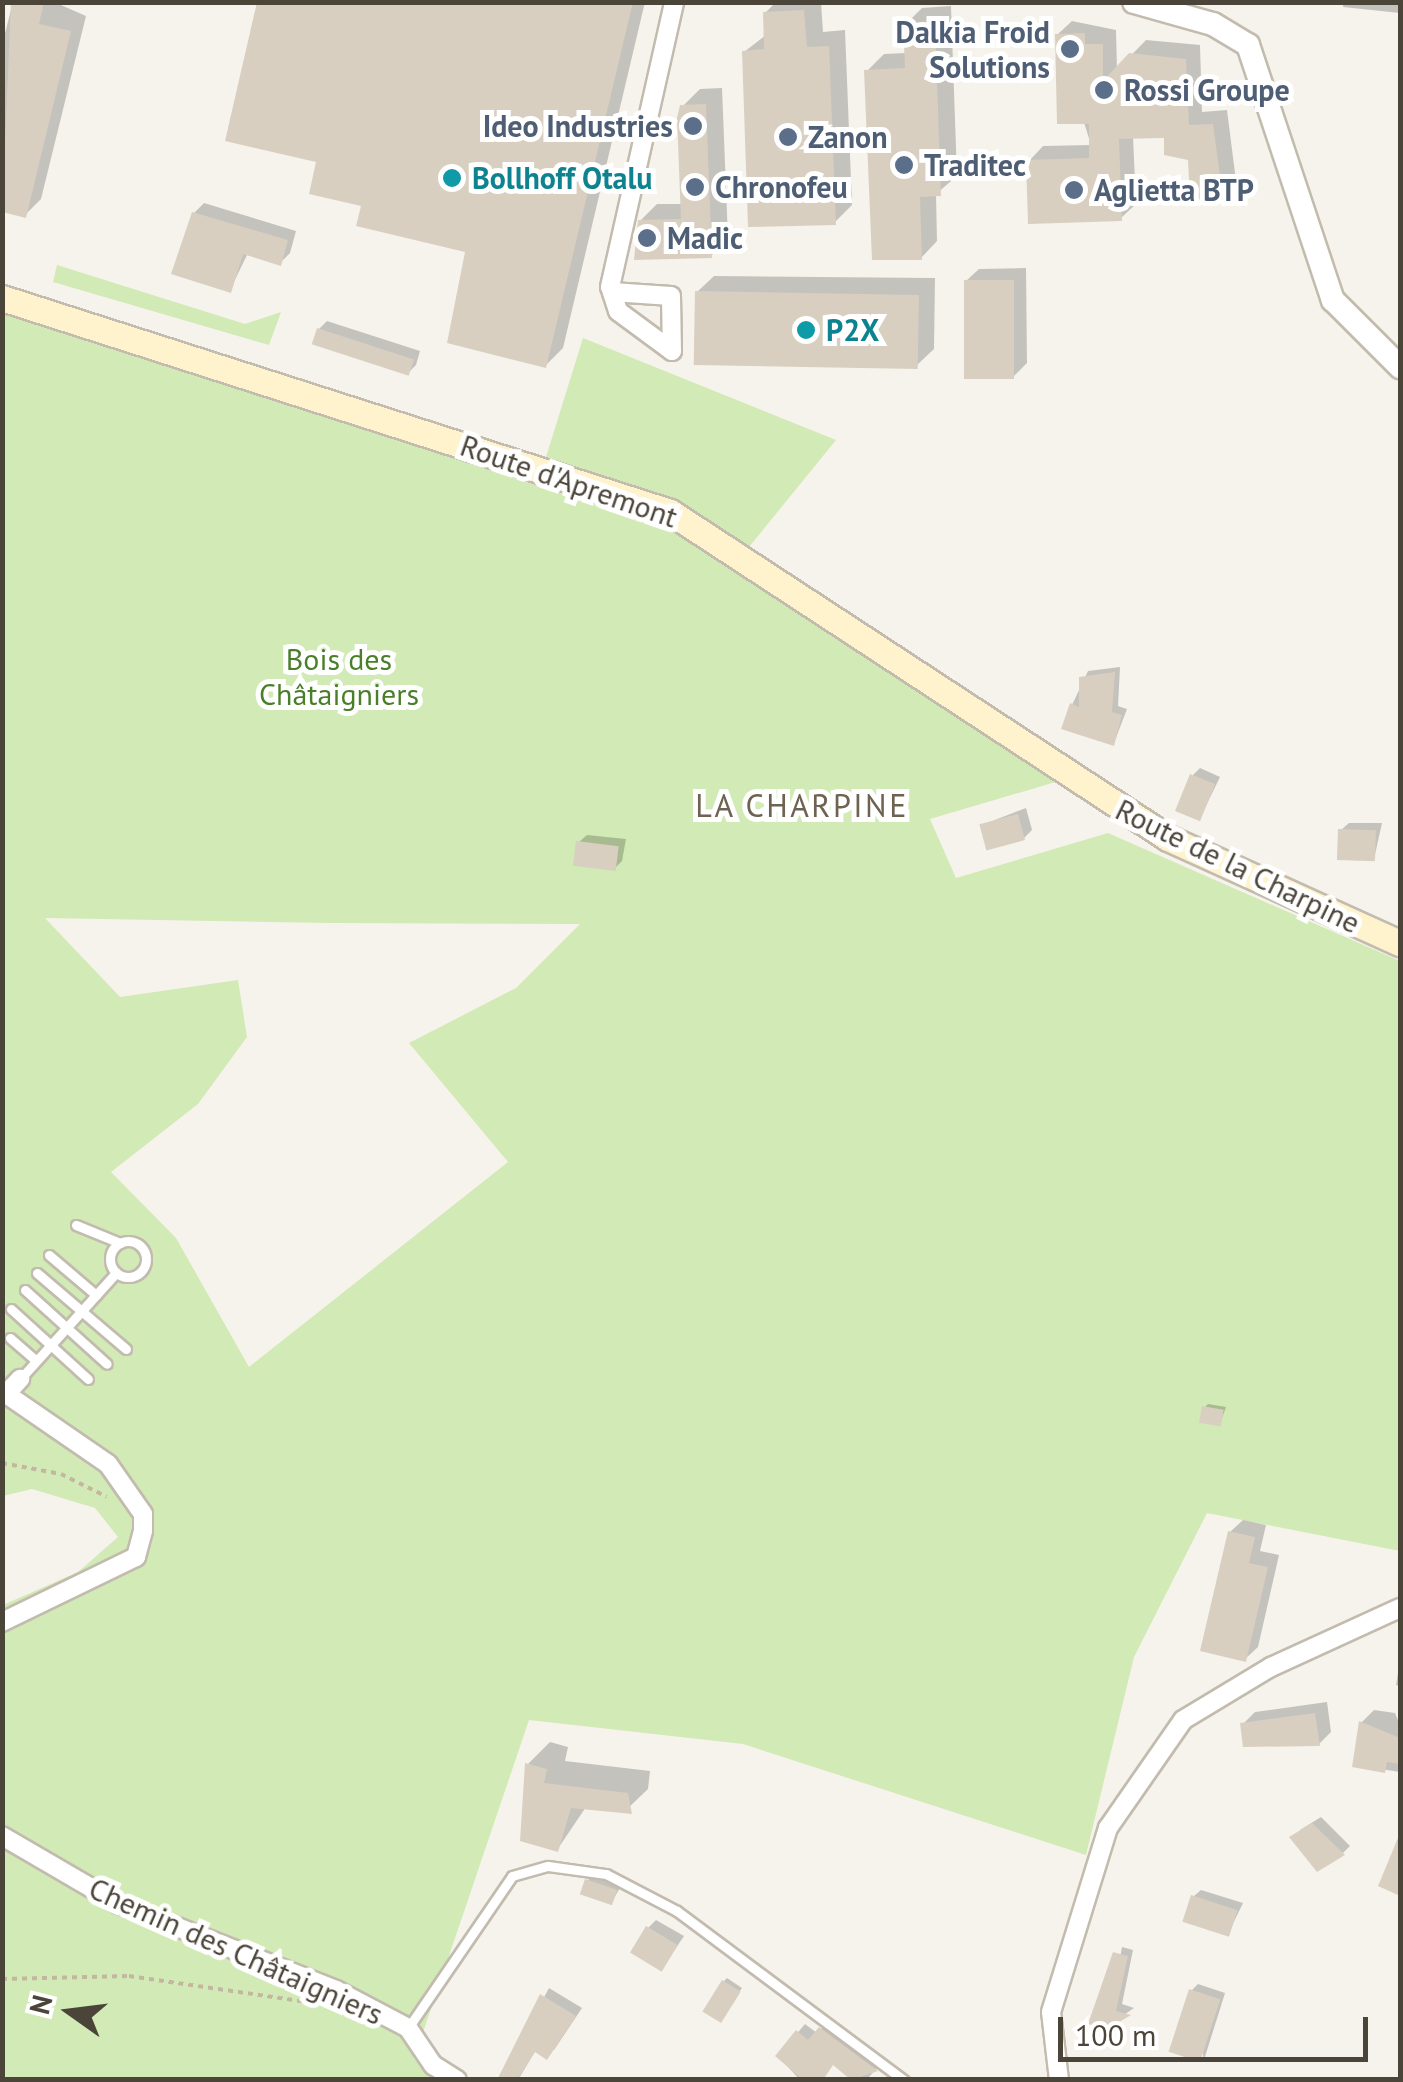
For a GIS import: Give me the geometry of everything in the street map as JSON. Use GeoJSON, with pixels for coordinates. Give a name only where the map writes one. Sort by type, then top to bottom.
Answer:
{"type":"FeatureCollection","features":[{"type":"Feature","properties":{"kind":"main road","name":"Route d'Apremont"},"geometry":{"type":"LineString","coordinates":[[2,298],[670,512],[1078,783]]}},
{"type":"Feature","properties":{"kind":"main road","name":"Route de la Charpine"},"geometry":{"type":"LineString","coordinates":[[1078,783],[1246,877],[1400,943]]}},
{"type":"Feature","properties":{"kind":"street"},"geometry":{"type":"LineString","coordinates":[[612,292],[674,2]]}},
{"type":"Feature","properties":{"kind":"street"},"geometry":{"type":"LineString","coordinates":[[1134,2],[1213,24],[1248,44],[1334,300],[1400,367]]}},
{"type":"Feature","properties":{"kind":"street"},"geometry":{"type":"LineString","coordinates":[[2,1622],[136,1557],[143,1531],[143,1514],[108,1464],[6,1394],[20,1379]]}},
{"type":"Feature","properties":{"kind":"street"},"geometry":{"type":"LineString","coordinates":[[1059,2080],[1051,2012],[1108,1828],[1183,1720],[1271,1666],[1400,1608]]}},
{"type":"Feature","properties":{"kind":"street","name":"Chemin des Châtaigniers"},"geometry":{"type":"LineString","coordinates":[[2,1836],[119,1904],[336,1990],[408,2028],[457,2080]]}},
{"type":"Feature","properties":{"kind":"lane"},"geometry":{"type":"LineString","coordinates":[[76,1225],[120,1243],[140,1245],[146,1265],[136,1276],[116,1273]]}},
{"type":"Feature","properties":{"kind":"lane"},"geometry":{"type":"LineString","coordinates":[[116,1273],[110,1261],[120,1243]]}},
{"type":"Feature","properties":{"kind":"lane"},"geometry":{"type":"LineString","coordinates":[[49,1255],[96,1296]]}},
{"type":"Feature","properties":{"kind":"lane"},"geometry":{"type":"LineString","coordinates":[[37,1272],[126,1349]]}},
{"type":"Feature","properties":{"kind":"lane"},"geometry":{"type":"LineString","coordinates":[[20,1379],[116,1273]]}},
{"type":"Feature","properties":{"kind":"lane"},"geometry":{"type":"LineString","coordinates":[[25,1290],[108,1364]]}},
{"type":"Feature","properties":{"kind":"lane"},"geometry":{"type":"LineString","coordinates":[[11,1309],[88,1379]]}},
{"type":"Feature","properties":{"kind":"lane"},"geometry":{"type":"LineString","coordinates":[[10,1338],[34,1360]]}},
{"type":"Feature","properties":{"kind":"lane"},"geometry":{"type":"LineString","coordinates":[[408,2028],[512,1876],[548,1866],[606,1874],[677,1911],[904,2080]]}},
{"type":"Feature","properties":{"kind":"path"},"geometry":{"type":"LineString","coordinates":[[2,1463],[61,1474],[110,1498]]}},
{"type":"Feature","properties":{"kind":"path"},"geometry":{"type":"LineString","coordinates":[[2,1979],[130,1976],[318,2003]]}},
{"type":"Feature","properties":{"kind":"green space"},"geometry":{"type":"Polygon","coordinates":[[[57,265],[245,324],[281,312],[269,345],[53,282],[57,265]]]}},
{"type":"Feature","properties":{"kind":"green space","name":"Bois des Châtaigniers"},"geometry":{"type":"Polygon","coordinates":[[[2,312],[696,537],[1059,781],[930,819],[956,878],[1108,833],[1400,961],[1400,1551],[1207,1513],[1134,1657],[1086,1855],[743,1744],[529,1720],[414,2059],[446,2079],[3,2079],[3,1605],[78,1572],[118,1537],[95,1508],[32,1489],[3,1496],[2,312]],[[45,918],[120,997],[238,980],[247,1037],[198,1104],[111,1172],[176,1238],[249,1367],[508,1162],[409,1043],[516,988],[580,924],[45,918]]]}},
{"type":"Feature","properties":{"kind":"green space"},"geometry":{"type":"Polygon","coordinates":[[[583,338],[836,440],[749,547],[653,493],[546,457],[583,338]]]}},
{"type":"Feature","properties":{"kind":"building"},"geometry":{"type":"Polygon","coordinates":[[[11,2],[44,2],[39,24],[71,31],[26,218],[2,212],[11,2]]]}},
{"type":"Feature","properties":{"kind":"building","name":"Bollhoff Otalu"},"geometry":{"type":"Polygon","coordinates":[[[257,2],[633,2],[546,368],[447,343],[465,252],[356,226],[361,206],[309,194],[316,162],[225,141],[257,2]]]}},
{"type":"Feature","properties":{"kind":"building","name":"Zanon"},"geometry":{"type":"Polygon","coordinates":[[[804,10],[807,47],[829,46],[836,225],[748,227],[742,51],[764,49],[763,12],[804,10]]]}},
{"type":"Feature","properties":{"kind":"building","name":"Traditec"},"geometry":{"type":"Polygon","coordinates":[[[935,22],[941,196],[920,197],[922,260],[872,260],[864,70],[905,68],[903,24],[935,22]]]}},
{"type":"Feature","properties":{"kind":"building"},"geometry":{"type":"Polygon","coordinates":[[[1085,33],[1085,44],[1103,44],[1103,81],[1129,53],[1186,59],[1189,125],[1213,124],[1223,198],[1190,200],[1188,160],[1164,155],[1164,138],[1119,139],[1122,221],[1028,224],[1026,160],[1089,158],[1089,124],[1057,124],[1055,34],[1085,33]]]}},
{"type":"Feature","properties":{"kind":"building"},"geometry":{"type":"Polygon","coordinates":[[[706,104],[712,258],[634,260],[638,220],[681,219],[677,118],[680,105],[706,104]]]}},
{"type":"Feature","properties":{"kind":"building"},"geometry":{"type":"Polygon","coordinates":[[[192,212],[288,240],[281,266],[243,254],[231,293],[171,274],[192,212]]]}},
{"type":"Feature","properties":{"kind":"building"},"geometry":{"type":"Polygon","coordinates":[[[964,280],[1014,280],[1014,379],[964,379],[964,280]]]}},
{"type":"Feature","properties":{"kind":"building","name":"P2X"},"geometry":{"type":"Polygon","coordinates":[[[695,291],[919,295],[918,369],[694,365],[695,291]]]}},
{"type":"Feature","properties":{"kind":"building"},"geometry":{"type":"Polygon","coordinates":[[[317,328],[414,360],[409,376],[312,344],[317,328]]]}},
{"type":"Feature","properties":{"kind":"building"},"geometry":{"type":"Polygon","coordinates":[[[1115,672],[1112,712],[1122,715],[1114,746],[1061,729],[1070,703],[1079,707],[1079,677],[1115,672]]]}},
{"type":"Feature","properties":{"kind":"building"},"geometry":{"type":"Polygon","coordinates":[[[1190,774],[1215,784],[1200,821],[1175,811],[1190,774]]]}},
{"type":"Feature","properties":{"kind":"building"},"geometry":{"type":"Polygon","coordinates":[[[1018,814],[1025,840],[986,850],[979,824],[1018,814]]]}},
{"type":"Feature","properties":{"kind":"building"},"geometry":{"type":"Polygon","coordinates":[[[1338,829],[1376,830],[1375,861],[1337,860],[1338,829]]]}},
{"type":"Feature","properties":{"kind":"building"},"geometry":{"type":"Polygon","coordinates":[[[576,841],[619,846],[616,871],[573,866],[576,841]]]}},
{"type":"Feature","properties":{"kind":"building"},"geometry":{"type":"Polygon","coordinates":[[[1202,1406],[1224,1410],[1221,1427],[1199,1423],[1202,1406]]]}},
{"type":"Feature","properties":{"kind":"building"},"geometry":{"type":"Polygon","coordinates":[[[1228,1531],[1255,1537],[1249,1563],[1268,1567],[1246,1662],[1200,1651],[1228,1531]]]}},
{"type":"Feature","properties":{"kind":"building"},"geometry":{"type":"Polygon","coordinates":[[[1315,1713],[1320,1746],[1243,1747],[1240,1723],[1315,1713]]]}},
{"type":"Feature","properties":{"kind":"building"},"geometry":{"type":"Polygon","coordinates":[[[1359,1721],[1400,1738],[1400,1764],[1387,1762],[1385,1773],[1352,1767],[1359,1721]]]}},
{"type":"Feature","properties":{"kind":"building"},"geometry":{"type":"Polygon","coordinates":[[[525,1763],[547,1769],[544,1783],[628,1793],[632,1814],[571,1808],[558,1852],[520,1841],[525,1763]]]}},
{"type":"Feature","properties":{"kind":"building"},"geometry":{"type":"Polygon","coordinates":[[[1312,1823],[1345,1855],[1317,1872],[1289,1837],[1312,1823]]]}},
{"type":"Feature","properties":{"kind":"building"},"geometry":{"type":"Polygon","coordinates":[[[1400,1833],[1400,1896],[1378,1886],[1400,1833]]]}},
{"type":"Feature","properties":{"kind":"building"},"geometry":{"type":"Polygon","coordinates":[[[585,1879],[617,1890],[612,1905],[580,1894],[585,1879]]]}},
{"type":"Feature","properties":{"kind":"building"},"geometry":{"type":"Polygon","coordinates":[[[1191,1895],[1238,1910],[1229,1937],[1182,1922],[1191,1895]]]}},
{"type":"Feature","properties":{"kind":"building"},"geometry":{"type":"Polygon","coordinates":[[[646,1926],[678,1945],[662,1972],[630,1953],[646,1926]]]}},
{"type":"Feature","properties":{"kind":"building"},"geometry":{"type":"Polygon","coordinates":[[[1113,1952],[1128,1956],[1116,2011],[1131,2015],[1108,2029],[1088,2024],[1113,1952]]]}},
{"type":"Feature","properties":{"kind":"building"},"geometry":{"type":"Polygon","coordinates":[[[722,1980],[741,1992],[721,2023],[702,2011],[722,1980]]]}},
{"type":"Feature","properties":{"kind":"building"},"geometry":{"type":"Polygon","coordinates":[[[1189,1989],[1220,1999],[1200,2062],[1169,2052],[1189,1989]]]}},
{"type":"Feature","properties":{"kind":"building"},"geometry":{"type":"Polygon","coordinates":[[[540,1994],[576,2016],[547,2060],[535,2052],[517,2080],[497,2080],[540,1994]]]}},
{"type":"Feature","properties":{"kind":"building"},"geometry":{"type":"Polygon","coordinates":[[[819,2027],[878,2071],[851,2080],[833,2065],[823,2080],[803,2080],[775,2056],[796,2030],[808,2040],[819,2027]]]}},
{"type":"Feature","properties":{"kind":"place","name":"Dalkia Froid Solutions"},"geometry":{"type":"Point","coordinates":[1070,49]}},
{"type":"Feature","properties":{"kind":"place","name":"Rossi Groupe"},"geometry":{"type":"Point","coordinates":[1104,90]}},
{"type":"Feature","properties":{"kind":"place","name":"Ideo Industries"},"geometry":{"type":"Point","coordinates":[693,126]}},
{"type":"Feature","properties":{"kind":"place","name":"Zanon"},"geometry":{"type":"Point","coordinates":[788,137]}},
{"type":"Feature","properties":{"kind":"place","name":"Traditec"},"geometry":{"type":"Point","coordinates":[904,165]}},
{"type":"Feature","properties":{"kind":"place","name":"Bollhoff Otalu"},"geometry":{"type":"Point","coordinates":[452,178]}},
{"type":"Feature","properties":{"kind":"place","name":"Chronofeu"},"geometry":{"type":"Point","coordinates":[695,187]}},
{"type":"Feature","properties":{"kind":"place","name":"Aglietta BTP"},"geometry":{"type":"Point","coordinates":[1074,190]}},
{"type":"Feature","properties":{"kind":"place","name":"Madic"},"geometry":{"type":"Point","coordinates":[647,238]}},
{"type":"Feature","properties":{"kind":"place","name":"P2X"},"geometry":{"type":"Point","coordinates":[806,330]}},
{"type":"Feature","properties":{"kind":"district","name":"LA CHARPINE"},"geometry":{"type":"Point","coordinates":[802,805]}}]}
